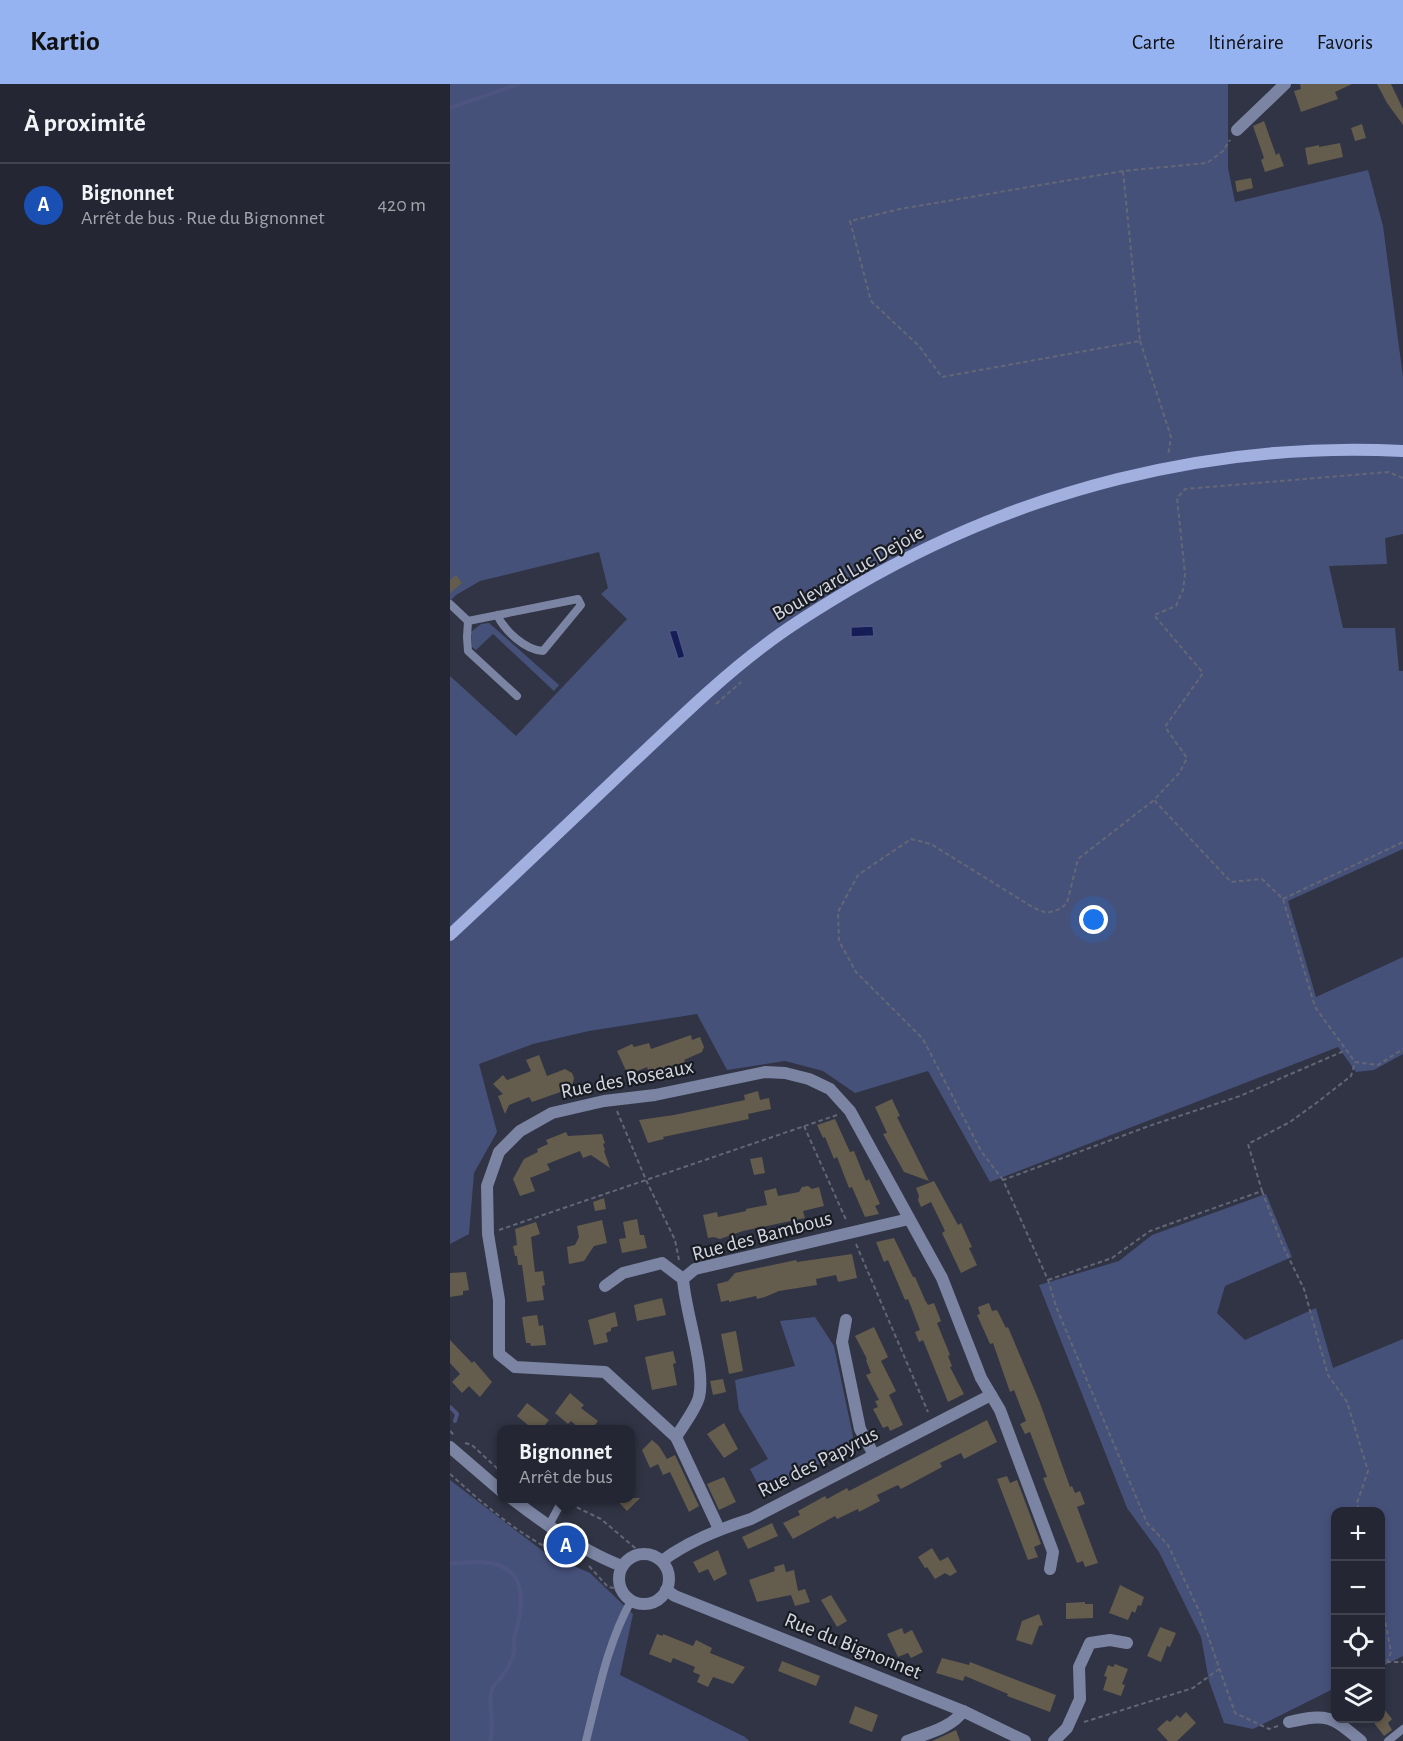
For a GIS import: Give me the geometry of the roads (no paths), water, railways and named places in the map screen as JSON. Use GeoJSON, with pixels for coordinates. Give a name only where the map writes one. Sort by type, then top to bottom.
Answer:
{"type":"FeatureCollection","features":[{"type":"Feature","properties":{"kind":"main road","name":"Boulevard Luc Dejoie"},"geometry":{"type":"LineString","coordinates":[[450,935],[659,738],[765,645],[823,606],[886,569],[1004,514],[1100,483],[1167,468],[1238,456],[1338,449],[1403,451]]}},
{"type":"Feature","properties":{"kind":"street"},"geometry":{"type":"LineString","coordinates":[[1237,130],[1285,84]]}},
{"type":"Feature","properties":{"kind":"street","name":"Rue des Roseaux"},"geometry":{"type":"LineString","coordinates":[[719,1529],[676,1437],[604,1372],[515,1367],[499,1354],[499,1300],[488,1234],[487,1185],[499,1152],[520,1131],[552,1113],[765,1072],[785,1072],[809,1079],[830,1089],[850,1111],[942,1278],[981,1378],[1000,1410],[1053,1552],[1050,1569]]}},
{"type":"Feature","properties":{"kind":"street","name":"Rue des Bambous"},"geometry":{"type":"LineString","coordinates":[[676,1437],[699,1398],[700,1369],[684,1295],[683,1279],[695,1269],[909,1219]]}},
{"type":"Feature","properties":{"kind":"street"},"geometry":{"type":"LineString","coordinates":[[605,1287],[623,1273],[662,1263],[683,1279]]}},
{"type":"Feature","properties":{"kind":"street"},"geometry":{"type":"LineString","coordinates":[[846,1320],[842,1342],[860,1429],[874,1455]]}},
{"type":"Feature","properties":{"kind":"street","name":"Rue des Papyrus"},"geometry":{"type":"LineString","coordinates":[[662,1561],[673,1552],[719,1529],[751,1519],[990,1395]]}},
{"type":"Feature","properties":{"kind":"street"},"geometry":{"type":"LineString","coordinates":[[450,1447],[497,1488]]}},
{"type":"Feature","properties":{"kind":"street"},"geometry":{"type":"LineString","coordinates":[[518,1503],[606,1560],[622,1566]]}},
{"type":"Feature","properties":{"kind":"street"},"geometry":{"type":"LineString","coordinates":[[641,1553],[662,1561],[669,1575],[666,1590],[647,1604],[631,1601],[621,1589],[618,1581],[622,1566],[633,1556],[641,1553]]}},
{"type":"Feature","properties":{"kind":"street","name":"Rue du Bignonnet"},"geometry":{"type":"LineString","coordinates":[[666,1590],[675,1596],[963,1711],[1025,1741]]}},
{"type":"Feature","properties":{"kind":"street"},"geometry":{"type":"LineString","coordinates":[[1054,1741],[1067,1728],[1080,1699],[1079,1667],[1090,1643],[1110,1640],[1127,1643]]}},
{"type":"Feature","properties":{"kind":"street"},"geometry":{"type":"LineString","coordinates":[[907,1741],[940,1728],[959,1717],[963,1711]]}},
{"type":"Feature","properties":{"kind":"street"},"geometry":{"type":"LineString","coordinates":[[1289,1722],[1314,1716],[1332,1718],[1361,1741]]}},
{"type":"Feature","properties":{"kind":"lane"},"geometry":{"type":"LineString","coordinates":[[468,621],[497,615],[578,599],[581,605],[543,651],[534,650],[503,627],[497,615]]}},
{"type":"Feature","properties":{"kind":"lane"},"geometry":{"type":"LineString","coordinates":[[450,604],[468,621]]}},
{"type":"Feature","properties":{"kind":"lane"},"geometry":{"type":"LineString","coordinates":[[468,621],[466,636],[468,651],[517,696]]}},
{"type":"Feature","properties":{"kind":"lane"},"geometry":{"type":"LineString","coordinates":[[549,1525],[561,1503]]}},
{"type":"Feature","properties":{"kind":"lane"},"geometry":{"type":"LineString","coordinates":[[586,1741],[604,1670],[621,1618],[631,1601]]}},
{"type":"Feature","properties":{"kind":"lane"},"geometry":{"type":"LineString","coordinates":[[1388,1741],[1403,1729]]}},
{"type":"Feature","properties":{"kind":"waterway"},"geometry":{"type":"LineString","coordinates":[[450,108],[519,84]]}},
{"type":"Feature","properties":{"kind":"waterway"},"geometry":{"type":"LineString","coordinates":[[450,1407],[457,1414],[455,1421]]}},
{"type":"Feature","properties":{"kind":"waterway"},"geometry":{"type":"LineString","coordinates":[[450,1563],[480,1562],[501,1566],[514,1576],[520,1592],[521,1602],[514,1638],[514,1654],[491,1693],[492,1734],[490,1741]]}},
{"type":"Feature","properties":{"kind":"place","name":"Bignonnet"},"geometry":{"type":"Point","coordinates":[566,1545]}}]}
